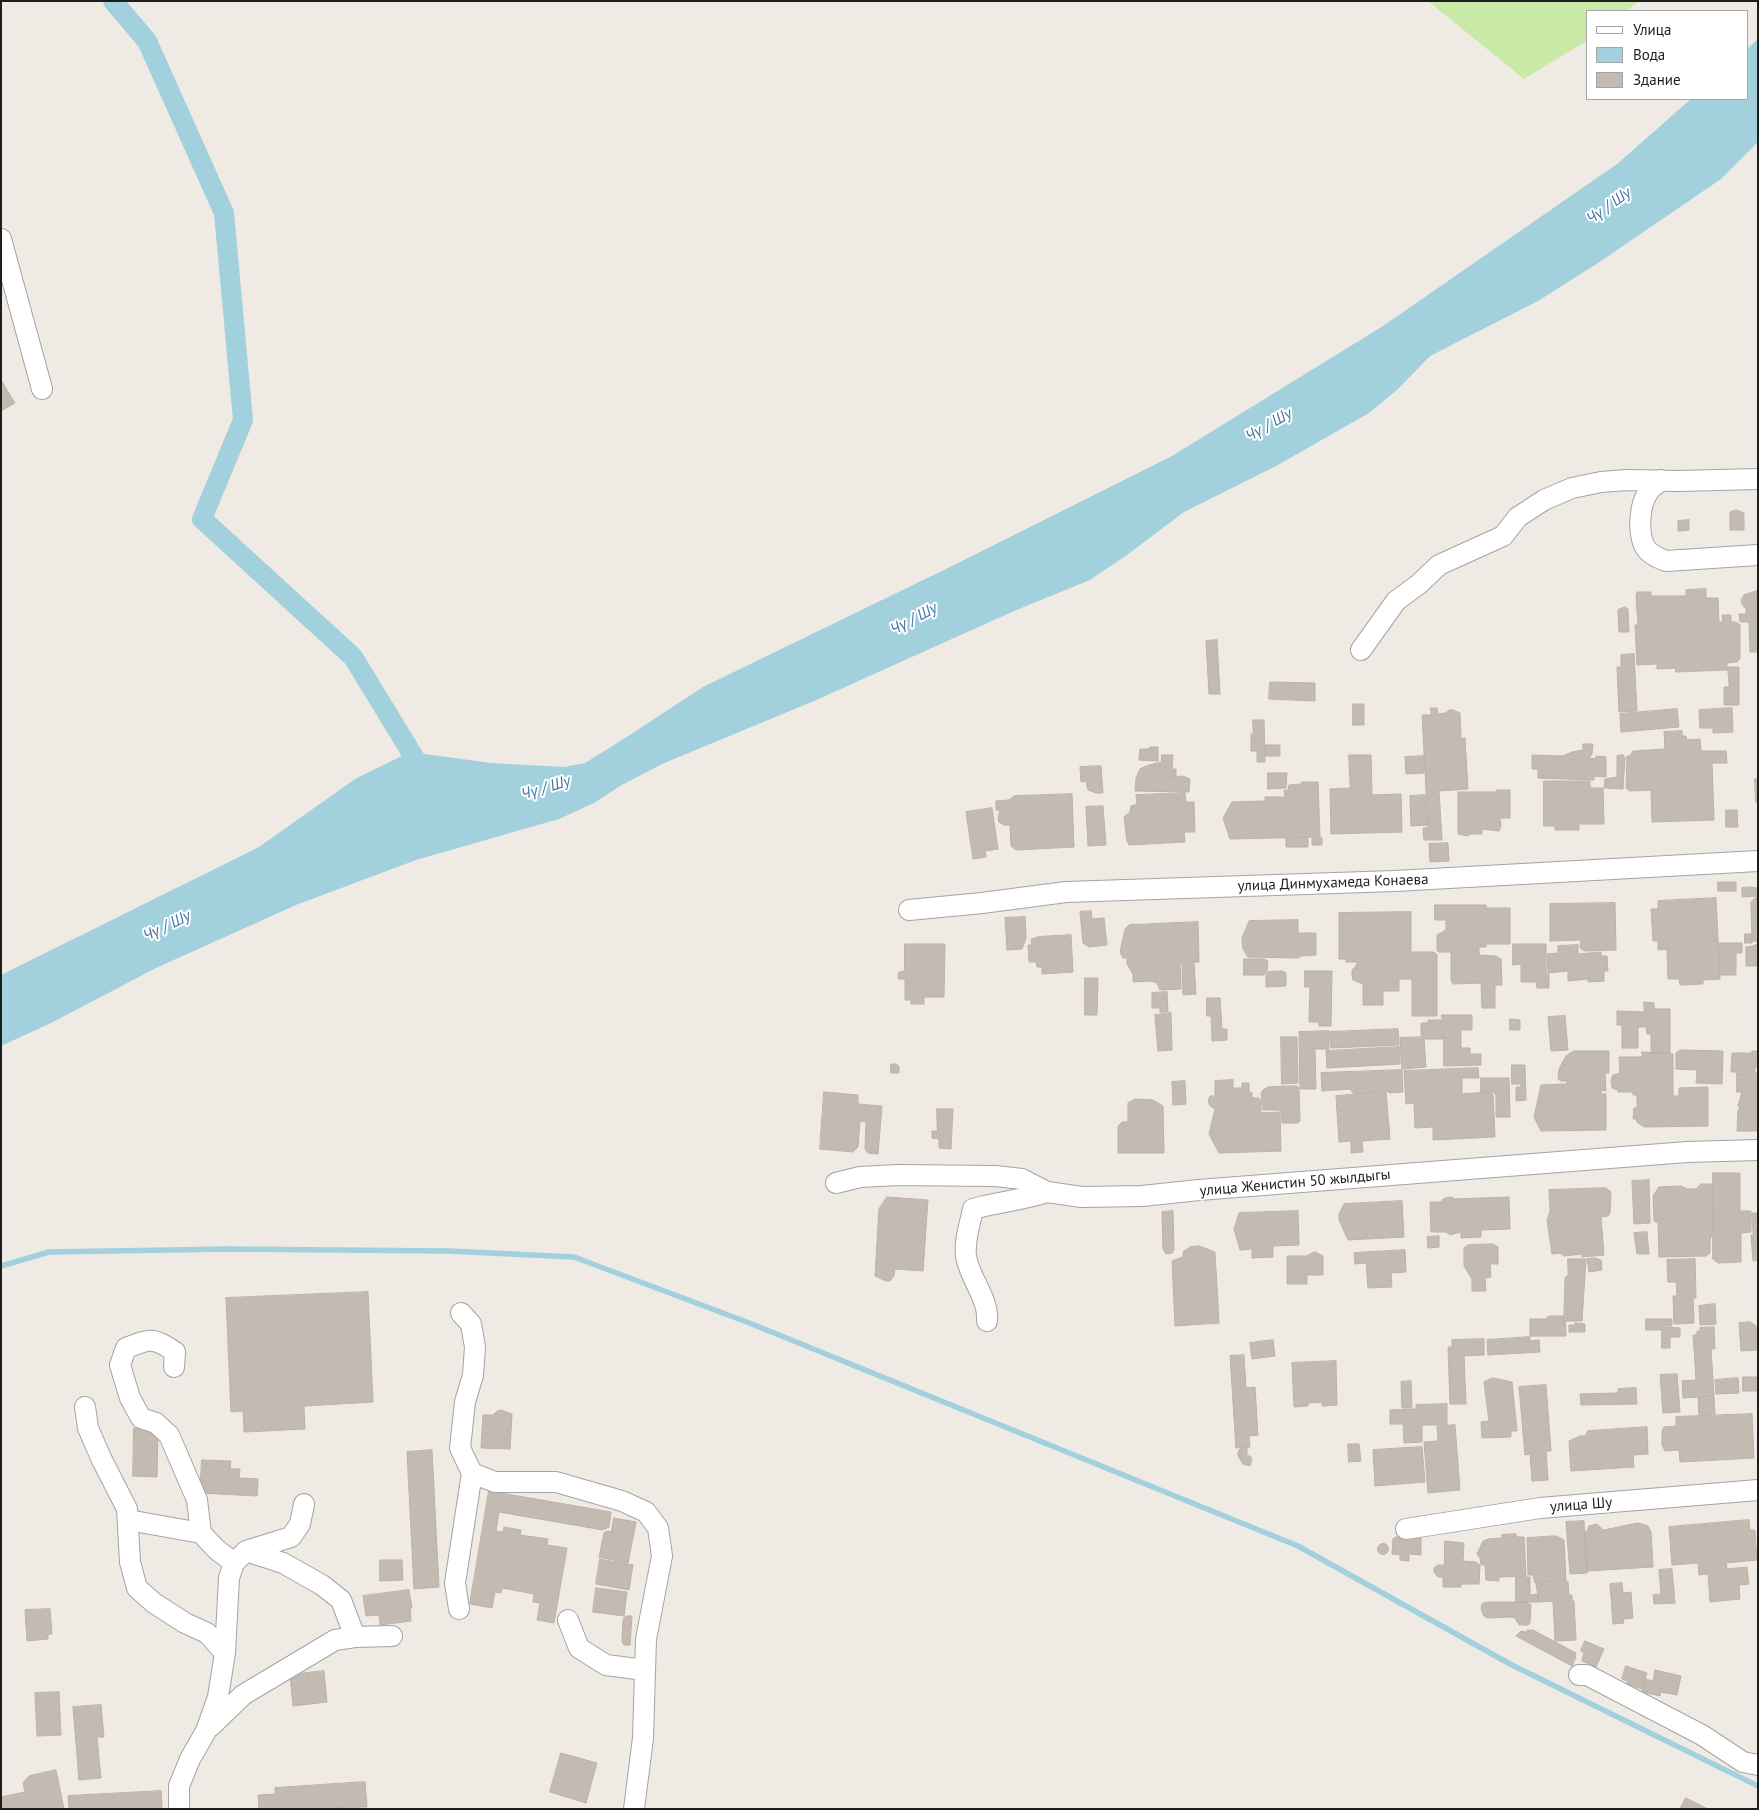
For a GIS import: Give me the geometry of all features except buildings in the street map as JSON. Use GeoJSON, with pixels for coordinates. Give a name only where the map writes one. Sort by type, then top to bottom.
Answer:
{"type":"FeatureCollection","features":[{"type":"Feature","properties":{"kind":"street"},"geometry":{"type":"LineString","coordinates":[[1,239],[42,389]]}},
{"type":"Feature","properties":{"kind":"street"},"geometry":{"type":"LineString","coordinates":[[1361,650],[1396,601],[1439,566],[1503,536],[1518,517],[1544,500],[1572,488],[1600,482],[1758,479]]}},
{"type":"Feature","properties":{"kind":"street"},"geometry":{"type":"LineString","coordinates":[[1661,480],[1648,492],[1642,505],[1640,520],[1644,546],[1653,556],[1666,561],[1758,555]]}},
{"type":"Feature","properties":{"kind":"street","name":"улица Динмухамеда Конаева"},"geometry":{"type":"LineString","coordinates":[[909,910],[982,904],[1066,892],[1395,881],[1758,861]]}},
{"type":"Feature","properties":{"kind":"street","name":"улица Женистин 50 жылдыгы"},"geometry":{"type":"LineString","coordinates":[[836,1182],[860,1176],[995,1176],[1022,1179],[1047,1192],[1082,1197],[1142,1196],[1687,1152],[1758,1150]]}},
{"type":"Feature","properties":{"kind":"street"},"geometry":{"type":"LineString","coordinates":[[987,1321],[982,1298],[966,1256],[968,1229],[973,1209],[1047,1192]]}},
{"type":"Feature","properties":{"kind":"street"},"geometry":{"type":"LineString","coordinates":[[459,1609],[455,1583],[472,1473],[460,1448],[464,1402],[473,1374],[475,1347],[471,1324],[461,1313]]}},
{"type":"Feature","properties":{"kind":"street"},"geometry":{"type":"LineString","coordinates":[[174,1367],[175,1352],[163,1343],[149,1340],[126,1348],[120,1364],[130,1398],[141,1418],[156,1423],[169,1435],[198,1500],[201,1533]]}},
{"type":"Feature","properties":{"kind":"street"},"geometry":{"type":"LineString","coordinates":[[85,1407],[88,1428],[127,1508],[130,1562],[137,1588],[154,1603],[207,1633],[224,1653]]}},
{"type":"Feature","properties":{"kind":"street"},"geometry":{"type":"LineString","coordinates":[[472,1473],[495,1482],[556,1482],[622,1501],[646,1512],[658,1528],[662,1556],[646,1639],[642,1738],[634,1809]]}},
{"type":"Feature","properties":{"kind":"street","name":"улица Шу"},"geometry":{"type":"LineString","coordinates":[[1406,1529],[1540,1508],[1758,1490]]}},
{"type":"Feature","properties":{"kind":"street"},"geometry":{"type":"LineString","coordinates":[[179,1809],[180,1786],[190,1759],[206,1731],[218,1697],[224,1653],[229,1578],[240,1557],[291,1537],[300,1524],[304,1504]]}},
{"type":"Feature","properties":{"kind":"street"},"geometry":{"type":"LineString","coordinates":[[128,1520],[201,1533],[216,1549],[240,1557],[283,1563],[322,1585],[341,1600],[355,1637]]}},
{"type":"Feature","properties":{"kind":"street"},"geometry":{"type":"LineString","coordinates":[[568,1620],[579,1648],[606,1665],[645,1670]]}},
{"type":"Feature","properties":{"kind":"street"},"geometry":{"type":"LineString","coordinates":[[206,1731],[243,1695],[335,1640],[355,1637],[392,1636]]}},
{"type":"Feature","properties":{"kind":"street"},"geometry":{"type":"LineString","coordinates":[[1579,1674],[1587,1675],[1649,1706],[1702,1735],[1743,1762],[1758,1765]]}},
{"type":"Feature","properties":{"kind":"green space"},"geometry":{"type":"Polygon","coordinates":[[[1428,1],[1639,1],[1627,10],[1586,10],[1586,41],[1524,79],[1428,1]]]}},
{"type":"Feature","properties":{"kind":"water","name":"Чү / Шу"},"geometry":{"type":"Polygon","coordinates":[[[1758,39],[1758,142],[1721,179],[1598,263],[1538,301],[1430,356],[1398,389],[1369,413],[1276,466],[1184,512],[1090,580],[1014,611],[814,701],[662,764],[620,786],[594,803],[559,819],[416,860],[296,905],[156,968],[51,1023],[1,1046],[1,975],[259,847],[355,779],[410,752],[491,763],[564,767],[585,763],[703,687],[1172,456],[1383,326],[1617,164],[1690,100],[1749,100],[1749,47],[1758,39]]]}},
{"type":"Feature","properties":{"kind":"waterway"},"geometry":{"type":"LineString","coordinates":[[113,1],[147,41],[224,213],[243,420],[202,519],[353,657],[425,775]]}},
{"type":"Feature","properties":{"kind":"waterway"},"geometry":{"type":"LineString","coordinates":[[1,1266],[49,1252],[228,1249],[449,1251],[574,1257],[752,1324],[1298,1546],[1510,1664],[1758,1786]]}}]}
